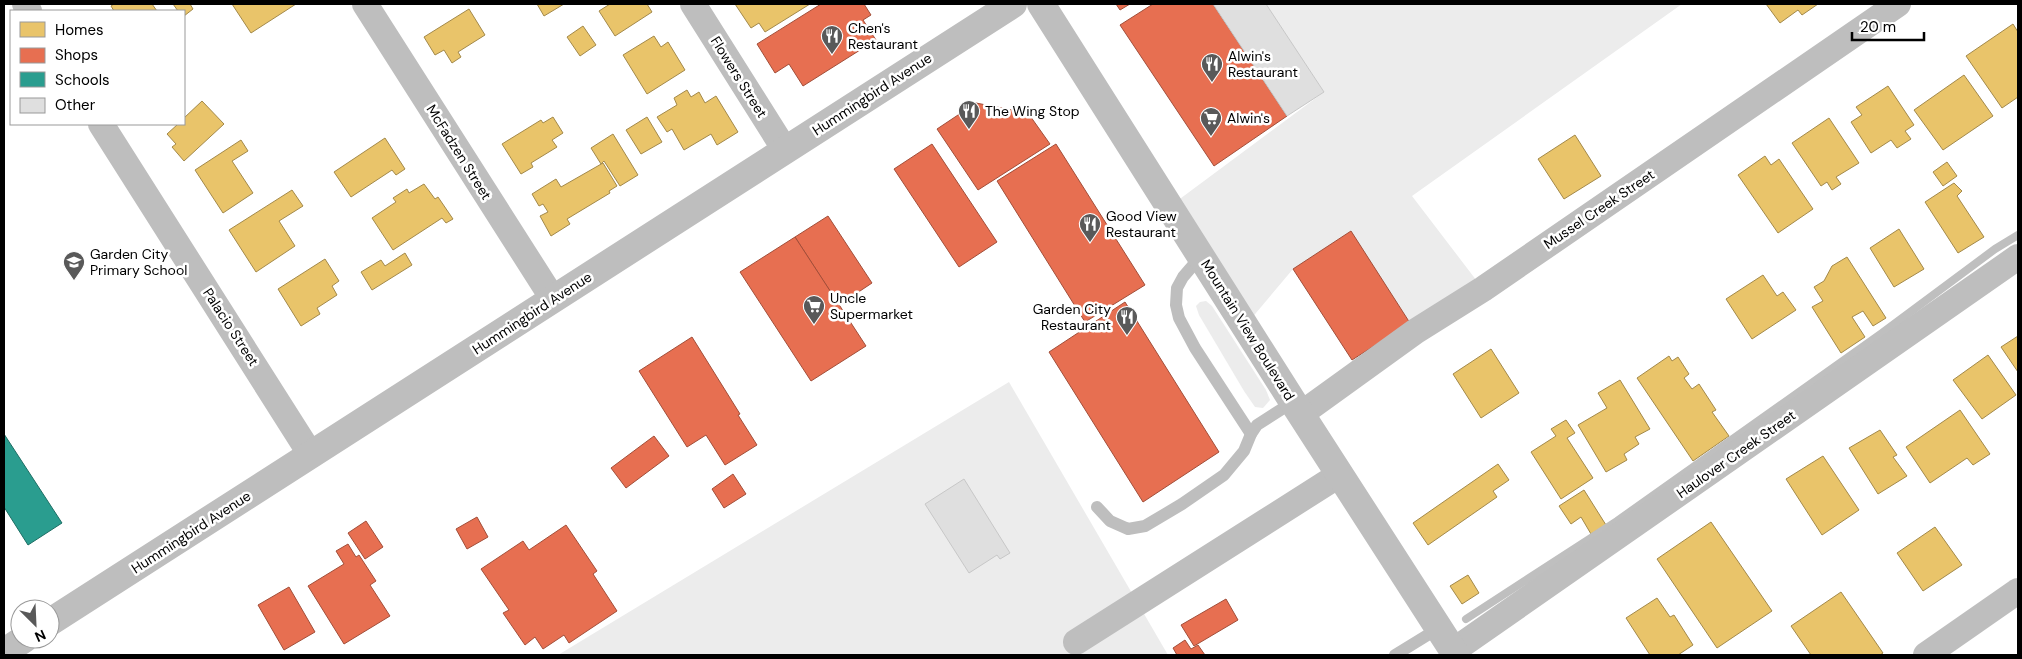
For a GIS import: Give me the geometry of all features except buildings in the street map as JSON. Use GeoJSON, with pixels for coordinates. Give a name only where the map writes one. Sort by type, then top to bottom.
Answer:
{"type":"FeatureCollection","features":[{"type":"Feature","properties":{"kind":"street","name":"McFadzen Street"},"geometry":{"type":"LineString","coordinates":[[365,4],[553,300]]}},
{"type":"Feature","properties":{"kind":"street","name":"Flowers Street"},"geometry":{"type":"LineString","coordinates":[[693,4],[785,150]]}},
{"type":"Feature","properties":{"kind":"street","name":"Hummingbird Avenue"},"geometry":{"type":"LineString","coordinates":[[60,616],[1013,4]]}},
{"type":"Feature","properties":{"kind":"street","name":"Mountain View Boulevard"},"geometry":{"type":"LineString","coordinates":[[1041,4],[1339,475],[1455,653]]}},
{"type":"Feature","properties":{"kind":"street","name":"Mussel Creek Street"},"geometry":{"type":"LineString","coordinates":[[1297,408],[1483,289],[1898,4]]}},
{"type":"Feature","properties":{"kind":"street","name":"Palacio Street"},"geometry":{"type":"LineString","coordinates":[[102,125],[311,455]]}},
{"type":"Feature","properties":{"kind":"street","name":"Haulover Creek Street"},"geometry":{"type":"LineString","coordinates":[[1455,653],[2018,257]]}},
{"type":"Feature","properties":{"kind":"street"},"geometry":{"type":"LineString","coordinates":[[1076,642],[1339,475]]}},
{"type":"Feature","properties":{"kind":"street"},"geometry":{"type":"LineString","coordinates":[[1926,655],[2018,591]]}},
{"type":"Feature","properties":{"kind":"lane"},"geometry":{"type":"LineString","coordinates":[[1201,256],[1183,277],[1177,288],[1176,305],[1179,318],[1195,348],[1251,434]]}},
{"type":"Feature","properties":{"kind":"lane"},"geometry":{"type":"LineString","coordinates":[[1097,506],[1110,521],[1128,529],[1145,526],[1182,504],[1224,475],[1244,451],[1257,425],[1297,408]]}},
{"type":"Feature","properties":{"kind":"lane"},"geometry":{"type":"LineString","coordinates":[[1395,655],[1439,628]]}},
{"type":"Feature","properties":{"kind":"shaded area"},"geometry":{"type":"Polygon","coordinates":[[[1266,4],[1682,4],[1412,196],[1483,289],[1416,331],[1350,232],[1293,269],[1245,326],[1169,207],[1324,92],[1266,4]]]}},
{"type":"Feature","properties":{"kind":"shaded area"},"geometry":{"type":"Polygon","coordinates":[[[1206,301],[1212,306],[1266,390],[1270,400],[1263,408],[1255,407],[1199,315],[1196,306],[1200,302],[1206,301]]]}},
{"type":"Feature","properties":{"kind":"shaded area"},"geometry":{"type":"Polygon","coordinates":[[[1009,382],[1168,655],[558,655],[1009,382]]]}},
{"type":"Feature","properties":{"kind":"waterway"},"geometry":{"type":"LineString","coordinates":[[1466,619],[1617,521],[1882,333],[1995,249],[2018,235]]}},
{"type":"Feature","properties":{"kind":"place","name":"Chen's Restaurant"},"geometry":{"type":"Point","coordinates":[832,55]}},
{"type":"Feature","properties":{"kind":"place","name":"Alwin's Restaurant"},"geometry":{"type":"Point","coordinates":[1212,83]}},
{"type":"Feature","properties":{"kind":"place","name":"The Wing Stop"},"geometry":{"type":"Point","coordinates":[969,130]}},
{"type":"Feature","properties":{"kind":"place","name":"Alwin's"},"geometry":{"type":"Point","coordinates":[1211,137]}},
{"type":"Feature","properties":{"kind":"place","name":"Good View Restaurant"},"geometry":{"type":"Point","coordinates":[1090,243]}},
{"type":"Feature","properties":{"kind":"place","name":"Garden City Primary School"},"geometry":{"type":"Point","coordinates":[74,281]}},
{"type":"Feature","properties":{"kind":"place","name":"Uncle Supermarket"},"geometry":{"type":"Point","coordinates":[814,325]}},
{"type":"Feature","properties":{"kind":"place","name":"Garden City Restaurant"},"geometry":{"type":"Point","coordinates":[1127,336]}}]}
